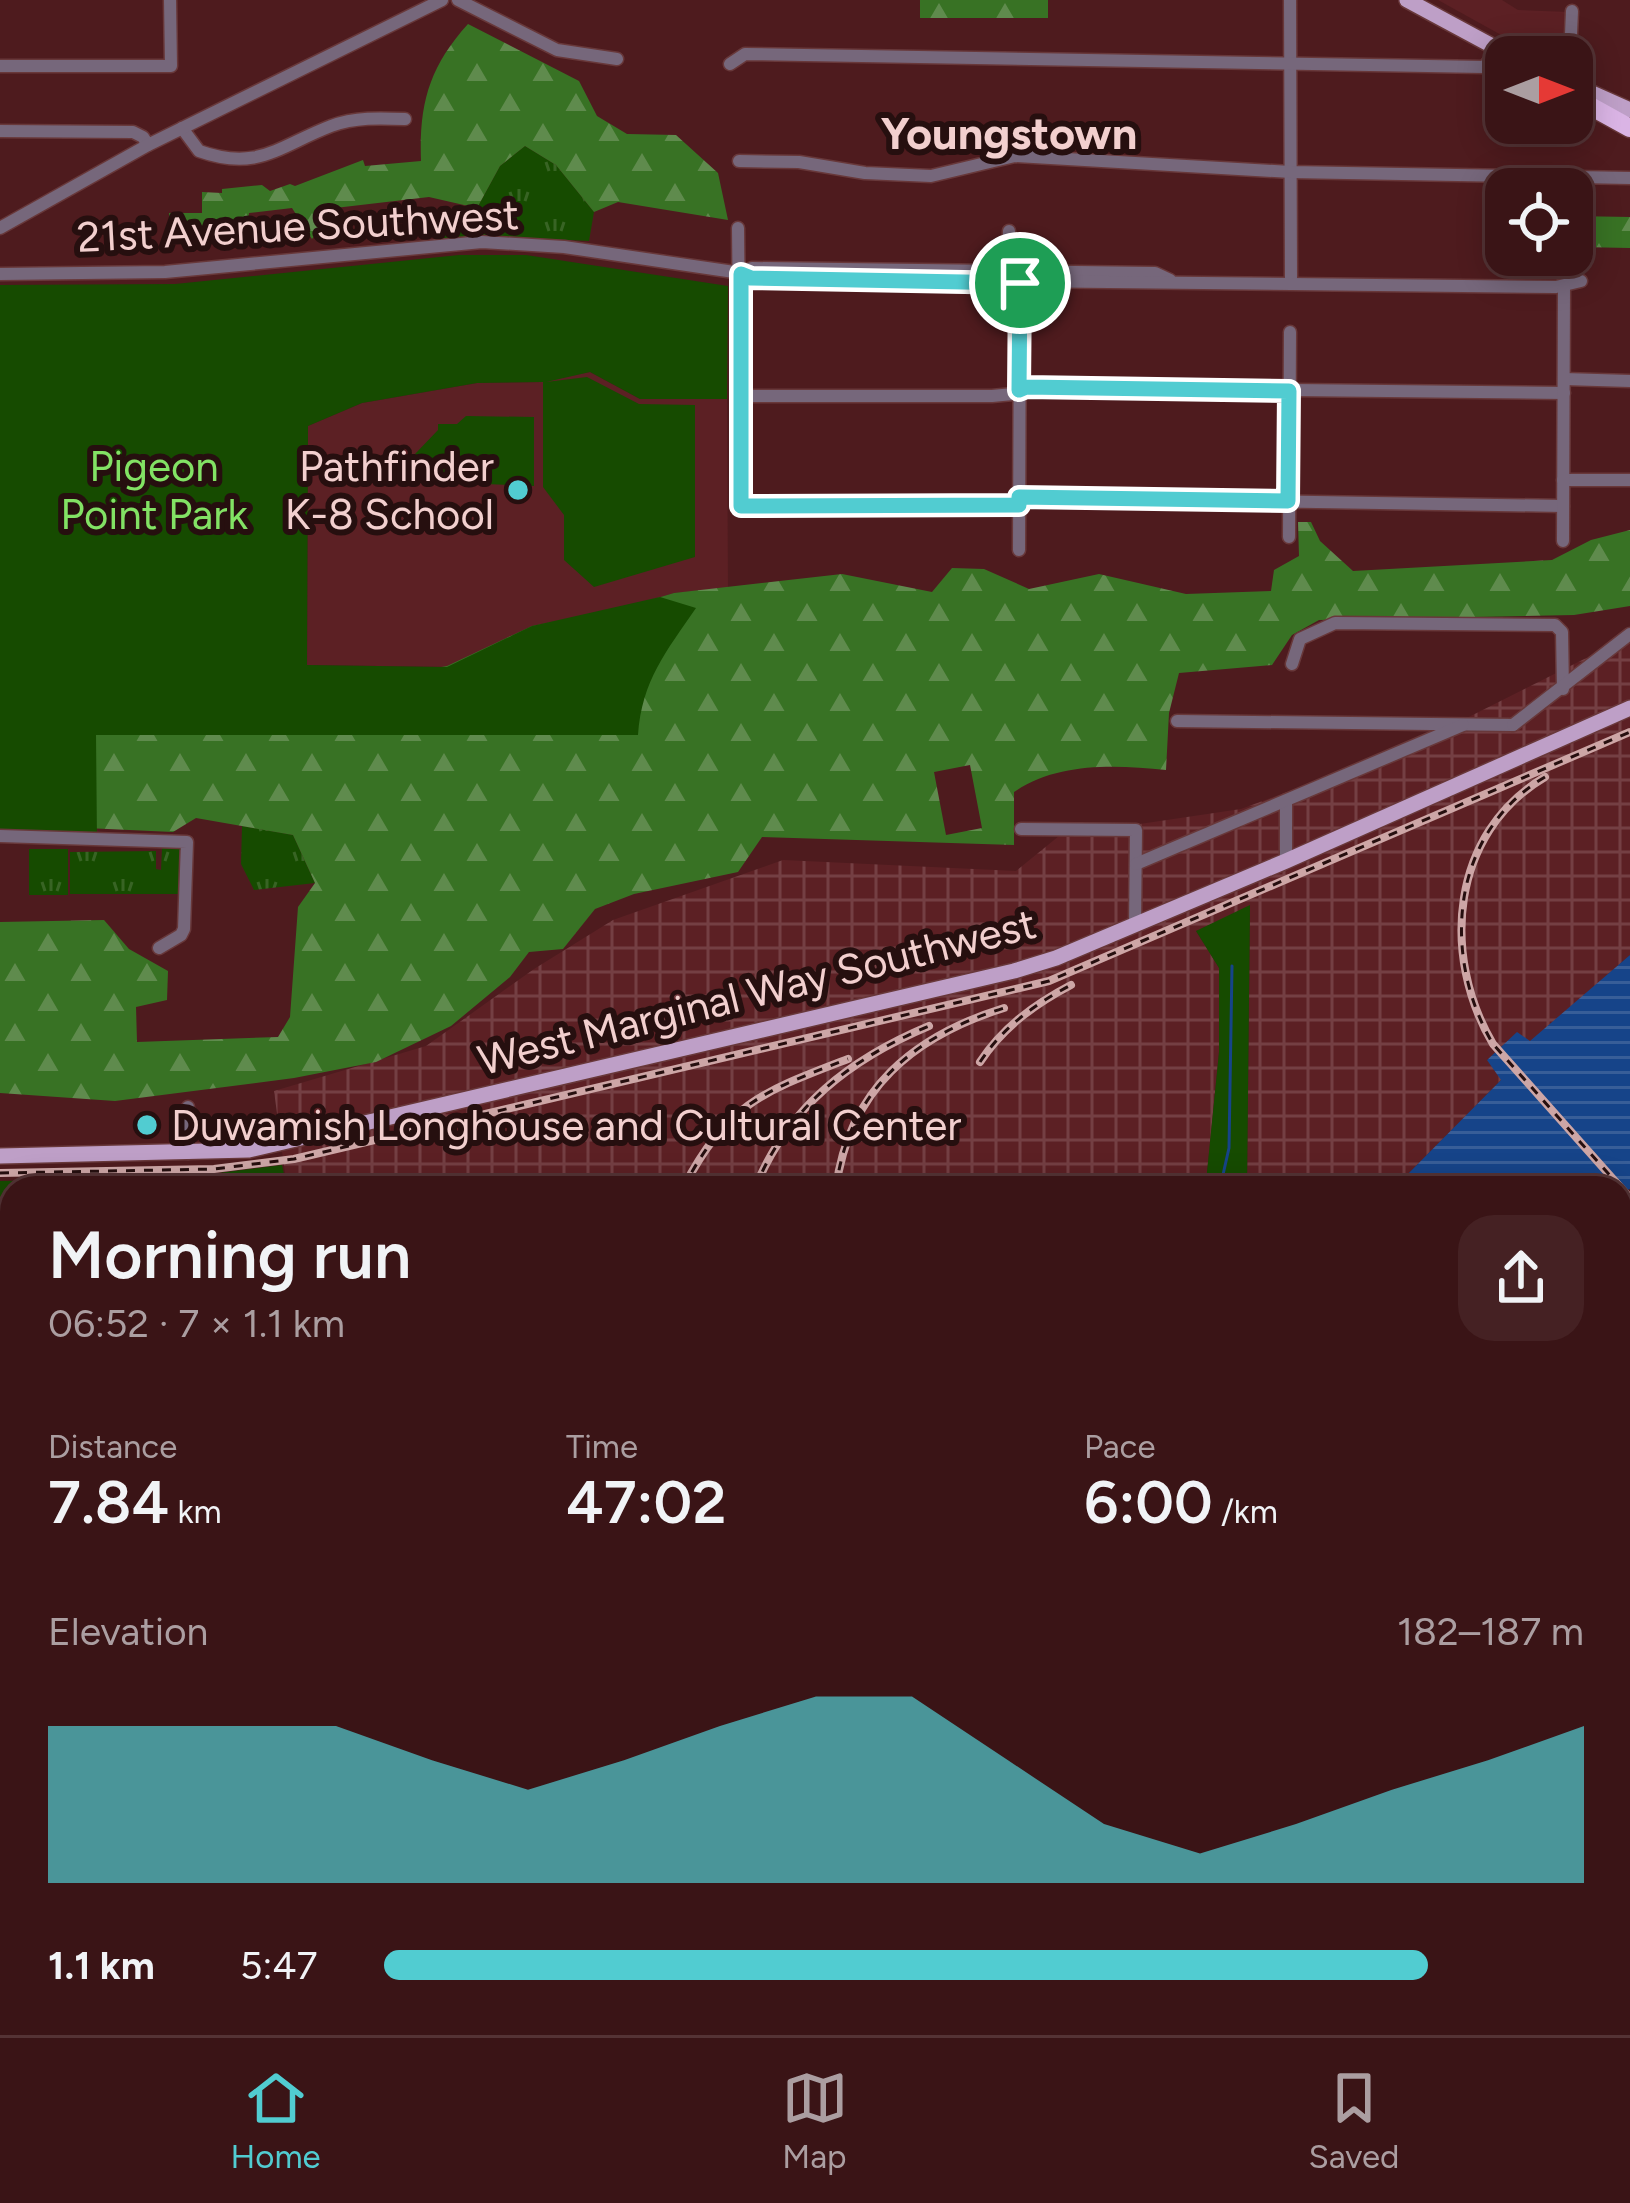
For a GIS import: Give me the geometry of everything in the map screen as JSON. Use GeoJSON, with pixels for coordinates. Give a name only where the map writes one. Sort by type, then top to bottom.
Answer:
{"type":"FeatureCollection","features":[{"type":"Feature","properties":{"kind":"highway"},"geometry":{"type":"LineString","coordinates":[[1593,108],[1630,128]]}},
{"type":"Feature","properties":{"kind":"main road"},"geometry":{"type":"LineString","coordinates":[[1407,0],[1485,43]]}},
{"type":"Feature","properties":{"kind":"main road"},"geometry":{"type":"LineString","coordinates":[[1593,94],[1630,110]]}},
{"type":"Feature","properties":{"kind":"main road","name":"West Marginal Way Southwest"},"geometry":{"type":"LineString","coordinates":[[0,1156],[188,1153],[284,1143],[1005,974],[1056,958],[1286,861],[1630,709]]}},
{"type":"Feature","properties":{"kind":"street"},"geometry":{"type":"LineString","coordinates":[[0,66],[171,66],[170,0]]}},
{"type":"Feature","properties":{"kind":"street"},"geometry":{"type":"LineString","coordinates":[[0,228],[148,145],[442,0]]}},
{"type":"Feature","properties":{"kind":"street"},"geometry":{"type":"LineString","coordinates":[[458,0],[557,50],[617,59]]}},
{"type":"Feature","properties":{"kind":"street"},"geometry":{"type":"LineString","coordinates":[[1290,0],[1291,282]]}},
{"type":"Feature","properties":{"kind":"street"},"geometry":{"type":"LineString","coordinates":[[1571,36],[1573,10]]}},
{"type":"Feature","properties":{"kind":"street"},"geometry":{"type":"LineString","coordinates":[[730,64],[745,53],[1485,66]]}},
{"type":"Feature","properties":{"kind":"street"},"geometry":{"type":"LineString","coordinates":[[182,128],[199,151],[248,161],[332,125],[371,118],[405,119]]}},
{"type":"Feature","properties":{"kind":"street"},"geometry":{"type":"LineString","coordinates":[[0,131],[133,132],[148,145]]}},
{"type":"Feature","properties":{"kind":"street"},"geometry":{"type":"LineString","coordinates":[[739,161],[799,162],[865,173],[931,176],[1015,156],[1291,172],[1630,178]]}},
{"type":"Feature","properties":{"kind":"street"},"geometry":{"type":"LineString","coordinates":[[737,228],[741,506],[1019,501],[1563,506]]}},
{"type":"Feature","properties":{"kind":"street"},"geometry":{"type":"LineString","coordinates":[[1008,270],[1009,231]]}},
{"type":"Feature","properties":{"kind":"street","name":"21st Avenue Southwest"},"geometry":{"type":"LineString","coordinates":[[0,274],[165,272],[482,242],[564,247],[751,278],[1564,287],[1581,281]]}},
{"type":"Feature","properties":{"kind":"street","name":"21st Avenue Southwest"},"geometry":{"type":"LineString","coordinates":[[741,274],[752,268],[1008,270],[1156,273],[1171,280]]}},
{"type":"Feature","properties":{"kind":"street"},"geometry":{"type":"LineString","coordinates":[[1019,550],[1020,283]]}},
{"type":"Feature","properties":{"kind":"street"},"geometry":{"type":"LineString","coordinates":[[1563,541],[1564,287]]}},
{"type":"Feature","properties":{"kind":"street"},"geometry":{"type":"LineString","coordinates":[[1288,537],[1290,332]]}},
{"type":"Feature","properties":{"kind":"street"},"geometry":{"type":"LineString","coordinates":[[741,395],[992,396],[1026,387],[1289,391],[1630,381]]}},
{"type":"Feature","properties":{"kind":"street"},"geometry":{"type":"LineString","coordinates":[[1563,480],[1630,480]]}},
{"type":"Feature","properties":{"kind":"street"},"geometry":{"type":"LineString","coordinates":[[1292,664],[1300,639],[1335,623],[1519,624],[1560,628],[1563,689]]}},
{"type":"Feature","properties":{"kind":"street"},"geometry":{"type":"LineString","coordinates":[[1178,721],[1513,725],[1630,634]]}},
{"type":"Feature","properties":{"kind":"street"},"geometry":{"type":"LineString","coordinates":[[1136,864],[1463,725]]}},
{"type":"Feature","properties":{"kind":"street"},"geometry":{"type":"LineString","coordinates":[[1513,725],[1526,754]]}},
{"type":"Feature","properties":{"kind":"street"},"geometry":{"type":"LineString","coordinates":[[1286,801],[1286,861]]}},
{"type":"Feature","properties":{"kind":"street"},"geometry":{"type":"LineString","coordinates":[[1021,829],[1136,830],[1135,925]]}},
{"type":"Feature","properties":{"kind":"street"},"geometry":{"type":"LineString","coordinates":[[0,836],[187,842],[182,935],[159,948]]}},
{"type":"Feature","properties":{"kind":"street"},"geometry":{"type":"LineString","coordinates":[[188,1107],[188,1153]]}},
{"type":"Feature","properties":{"kind":"shaded area"},"geometry":{"type":"Polygon","coordinates":[[[1438,0],[1502,0],[1518,10],[1569,12],[1568,36],[1503,36],[1438,0]]]}},
{"type":"Feature","properties":{"kind":"shaded area","name":"Pathfinder K-8 School"},"geometry":{"type":"Polygon","coordinates":[[[590,372],[640,399],[727,399],[728,588],[674,593],[532,626],[447,667],[307,665],[308,426],[362,403],[477,383],[541,382],[590,372]]]}},
{"type":"Feature","properties":{"kind":"shaded area"},"geometry":{"type":"Polygon","coordinates":[[[1630,636],[1630,955],[1530,1042],[1487,1059],[1502,1079],[1406,1176],[1247,1176],[1250,907],[1196,931],[1219,968],[1219,1052],[1207,1176],[285,1176],[274,1091],[426,1046],[613,920],[783,860],[1016,871],[1059,836],[1241,809],[1409,747],[1630,636]]]}},
{"type":"Feature","properties":{"kind":"green space"},"geometry":{"type":"Polygon","coordinates":[[[920,0],[1048,0],[1048,18],[920,18],[920,0]]]}},
{"type":"Feature","properties":{"kind":"green space"},"geometry":{"type":"Polygon","coordinates":[[[468,24],[579,81],[597,116],[627,134],[676,135],[718,173],[728,220],[618,202],[594,212],[556,165],[525,146],[500,166],[477,208],[429,197],[335,208],[312,239],[292,208],[249,213],[248,220],[169,235],[169,213],[202,213],[202,192],[262,185],[270,191],[363,160],[365,166],[421,161],[429,87],[468,24]]]}},
{"type":"Feature","properties":{"kind":"green space"},"geometry":{"type":"Polygon","coordinates":[[[525,146],[556,165],[594,212],[589,241],[489,236],[442,240],[442,229],[477,208],[500,166],[525,146]]]}},
{"type":"Feature","properties":{"kind":"green space"},"geometry":{"type":"Polygon","coordinates":[[[1593,216],[1630,217],[1630,248],[1593,247],[1593,216]]]}},
{"type":"Feature","properties":{"kind":"green space","name":"Pigeon Point Park"},"geometry":{"type":"Polygon","coordinates":[[[459,255],[526,255],[728,286],[727,399],[640,399],[590,372],[546,382],[587,377],[639,404],[695,405],[695,557],[594,587],[564,560],[564,515],[543,487],[543,382],[477,383],[362,403],[308,426],[307,665],[447,667],[532,626],[660,597],[696,608],[650,682],[638,735],[96,735],[97,842],[0,841],[0,285],[175,284],[459,255]]]}},
{"type":"Feature","properties":{"kind":"green space"},"geometry":{"type":"Polygon","coordinates":[[[0,297],[133,721],[447,666],[532,626],[674,593],[842,574],[932,592],[952,568],[984,569],[1029,589],[1099,574],[1186,594],[1271,591],[1274,570],[1299,556],[1298,522],[1311,522],[1320,541],[1353,571],[1552,560],[1591,540],[1630,530],[1630,606],[1574,615],[1319,620],[1292,635],[1272,665],[1179,673],[1169,713],[1166,770],[1107,767],[1068,771],[1014,792],[1014,845],[762,837],[738,872],[634,894],[595,909],[563,949],[529,952],[510,977],[451,1026],[376,1062],[294,1078],[115,1101],[0,1093],[0,922],[104,920],[129,949],[168,971],[167,1000],[136,1007],[137,1042],[278,1037],[290,1017],[298,907],[315,883],[293,835],[196,818],[173,832],[64,827],[0,794],[0,297]],[[970,765],[934,772],[946,835],[982,828],[970,765]]]}},
{"type":"Feature","properties":{"kind":"green space"},"geometry":{"type":"Polygon","coordinates":[[[466,416],[534,417],[534,486],[436,482],[436,472],[415,454],[438,430],[438,424],[457,424],[466,416]]]}},
{"type":"Feature","properties":{"kind":"green space"},"geometry":{"type":"Polygon","coordinates":[[[242,826],[293,835],[315,883],[254,890],[241,864],[242,826]]]}},
{"type":"Feature","properties":{"kind":"green space"},"geometry":{"type":"Polygon","coordinates":[[[181,847],[182,894],[70,894],[70,852],[156,851],[156,869],[161,870],[162,848],[181,847]]]}},
{"type":"Feature","properties":{"kind":"green space"},"geometry":{"type":"Polygon","coordinates":[[[29,849],[68,849],[68,895],[29,895],[29,849]]]}},
{"type":"Feature","properties":{"kind":"green space"},"geometry":{"type":"Polygon","coordinates":[[[1250,905],[1247,1176],[1207,1176],[1219,1052],[1219,968],[1196,931],[1250,905]]]}},
{"type":"Feature","properties":{"kind":"green space"},"geometry":{"type":"Polygon","coordinates":[[[282,1165],[284,1176],[196,1176],[282,1165]]]}},
{"type":"Feature","properties":{"kind":"water"},"geometry":{"type":"Polygon","coordinates":[[[1630,955],[1630,1176],[1406,1176],[1501,1080],[1487,1060],[1517,1032],[1530,1041],[1630,955]]]}},
{"type":"Feature","properties":{"kind":"waterway"},"geometry":{"type":"LineString","coordinates":[[1223,1176],[1229,1148],[1232,966]]}},
{"type":"Feature","properties":{"kind":"railway"},"geometry":{"type":"LineString","coordinates":[[0,1173],[214,1169],[294,1159],[1049,981],[1630,732]]}},
{"type":"Feature","properties":{"kind":"railway"},"geometry":{"type":"LineString","coordinates":[[1545,777],[1513,801],[1489,830],[1473,863],[1464,898],[1466,973],[1476,1010],[1493,1044],[1610,1176]]}},
{"type":"Feature","properties":{"kind":"railway"},"geometry":{"type":"LineString","coordinates":[[980,1062],[1021,1018],[1071,985]]}},
{"type":"Feature","properties":{"kind":"railway"},"geometry":{"type":"LineString","coordinates":[[838,1176],[855,1122],[891,1071],[942,1034],[1004,1008]]}},
{"type":"Feature","properties":{"kind":"railway"},"geometry":{"type":"LineString","coordinates":[[761,1176],[785,1133],[825,1089],[873,1054],[929,1026]]}},
{"type":"Feature","properties":{"kind":"railway"},"geometry":{"type":"LineString","coordinates":[[690,1176],[716,1137],[750,1104],[848,1059]]}},
{"type":"Feature","properties":{"kind":"place","name":"Pathfinder K-8 School"},"geometry":{"type":"Point","coordinates":[518,490]}},
{"type":"Feature","properties":{"kind":"place","name":"Duwamish Longhouse and Cultural Center"},"geometry":{"type":"Point","coordinates":[147,1125]}},
{"type":"Feature","properties":{"kind":"district","name":"Youngstown"},"geometry":{"type":"Point","coordinates":[1009,133]}},
{"type":"Feature","properties":{"kind":"route"},"geometry":{"type":"LineString","coordinates":[[741,274],[839,281],[1020,283],[1019,390],[1289,391],[1288,501],[1019,497],[1019,505],[741,506],[741,274]]}}]}
